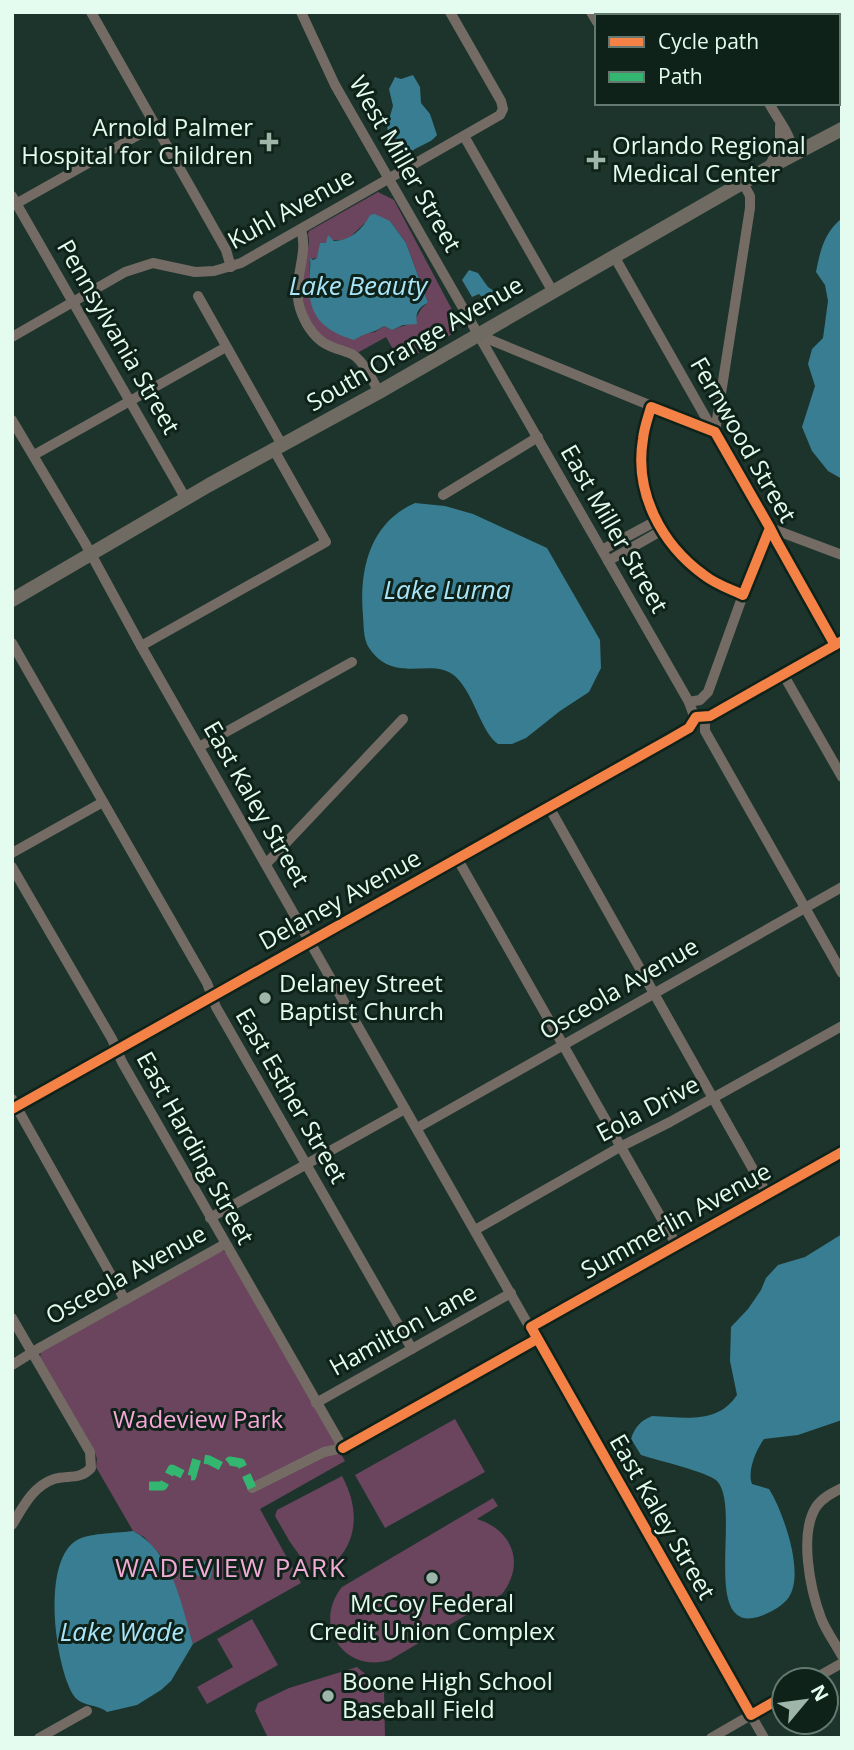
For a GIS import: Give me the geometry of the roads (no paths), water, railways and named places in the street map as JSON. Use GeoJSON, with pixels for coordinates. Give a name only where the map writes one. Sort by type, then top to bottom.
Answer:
{"type":"FeatureCollection","features":[{"type":"Feature","properties":{"kind":"main road","name":"South Orange Avenue"},"geometry":{"type":"LineString","coordinates":[[12,600],[768,168],[842,129]]}},
{"type":"Feature","properties":{"kind":"street"},"geometry":{"type":"LineString","coordinates":[[91,12],[226,250],[231,267]]}},
{"type":"Feature","properties":{"kind":"street","name":"West Miller Street"},"geometry":{"type":"LineString","coordinates":[[301,12],[324,66],[479,334]]}},
{"type":"Feature","properties":{"kind":"street","name":"Kuhl Avenue"},"geometry":{"type":"LineString","coordinates":[[12,337],[125,272],[153,263],[195,272],[231,267],[500,116],[503,109],[501,100],[450,12]]}},
{"type":"Feature","properties":{"kind":"street"},"geometry":{"type":"LineString","coordinates":[[770,105],[790,139],[791,157]]}},
{"type":"Feature","properties":{"kind":"street"},"geometry":{"type":"LineString","coordinates":[[768,168],[780,145],[779,124]]}},
{"type":"Feature","properties":{"kind":"street"},"geometry":{"type":"LineString","coordinates":[[14,202],[156,125]]}},
{"type":"Feature","properties":{"kind":"street"},"geometry":{"type":"LineString","coordinates":[[464,136],[553,292]]}},
{"type":"Feature","properties":{"kind":"street"},"geometry":{"type":"LineString","coordinates":[[479,334],[715,432],[750,208],[751,195],[743,183]]}},
{"type":"Feature","properties":{"kind":"street","name":"Pennsylvania Street"},"geometry":{"type":"LineString","coordinates":[[14,202],[186,499]]}},
{"type":"Feature","properties":{"kind":"street"},"geometry":{"type":"LineString","coordinates":[[301,230],[304,243],[297,284],[299,305],[305,320],[313,333],[325,344],[356,357],[379,392]]}},
{"type":"Feature","properties":{"kind":"street","name":"Fernwood Street"},"geometry":{"type":"LineString","coordinates":[[614,257],[839,643]]}},
{"type":"Feature","properties":{"kind":"street"},"geometry":{"type":"LineString","coordinates":[[141,646],[326,542],[198,296]]}},
{"type":"Feature","properties":{"kind":"street","name":"East Miller Street"},"geometry":{"type":"LineString","coordinates":[[479,334],[842,973]]}},
{"type":"Feature","properties":{"kind":"street"},"geometry":{"type":"LineString","coordinates":[[34,455],[226,347]]}},
{"type":"Feature","properties":{"kind":"street"},"geometry":{"type":"LineString","coordinates":[[499,370],[499,354],[511,348]]}},
{"type":"Feature","properties":{"kind":"street"},"geometry":{"type":"LineString","coordinates":[[652,407],[643,437],[641,471],[645,491],[659,526],[686,560],[706,577],[743,595]]}},
{"type":"Feature","properties":{"kind":"street","name":"East Kaley Street"},"geometry":{"type":"LineString","coordinates":[[12,420],[92,555],[141,646],[764,1738]]}},
{"type":"Feature","properties":{"kind":"street"},"geometry":{"type":"LineString","coordinates":[[443,495],[538,437]]}},
{"type":"Feature","properties":{"kind":"street"},"geometry":{"type":"LineString","coordinates":[[605,556],[659,526]]}},
{"type":"Feature","properties":{"kind":"street"},"geometry":{"type":"LineString","coordinates":[[699,720],[700,700],[708,692],[770,528],[842,555]]}},
{"type":"Feature","properties":{"kind":"street","name":"East Esther Street"},"geometry":{"type":"LineString","coordinates":[[12,643],[412,1349]]}},
{"type":"Feature","properties":{"kind":"street","name":"Delaney Avenue"},"geometry":{"type":"LineString","coordinates":[[14,1105],[117,1051],[839,643]]}},
{"type":"Feature","properties":{"kind":"street"},"geometry":{"type":"LineString","coordinates":[[200,747],[352,663]]}},
{"type":"Feature","properties":{"kind":"street"},"geometry":{"type":"LineString","coordinates":[[783,674],[842,777]]}},
{"type":"Feature","properties":{"kind":"street"},"geometry":{"type":"LineString","coordinates":[[266,864],[403,719]]}},
{"type":"Feature","properties":{"kind":"street"},"geometry":{"type":"LineString","coordinates":[[12,853],[103,802]]}},
{"type":"Feature","properties":{"kind":"street"},"geometry":{"type":"LineString","coordinates":[[549,807],[767,1194]]}},
{"type":"Feature","properties":{"kind":"street"},"geometry":{"type":"LineString","coordinates":[[457,858],[676,1244]]}},
{"type":"Feature","properties":{"kind":"street","name":"East Harding Street"},"geometry":{"type":"LineString","coordinates":[[12,867],[343,1448]]}},
{"type":"Feature","properties":{"kind":"street","name":"Osceola Avenue"},"geometry":{"type":"LineString","coordinates":[[417,1128],[842,887]]}},
{"type":"Feature","properties":{"kind":"street","name":"Eola Drive"},"geometry":{"type":"LineString","coordinates":[[475,1230],[842,1026]]}},
{"type":"Feature","properties":{"kind":"street"},"geometry":{"type":"LineString","coordinates":[[14,1105],[125,1300]]}},
{"type":"Feature","properties":{"kind":"street","name":"Osceola Avenue"},"geometry":{"type":"LineString","coordinates":[[210,1218],[405,1109]]}},
{"type":"Feature","properties":{"kind":"street","name":"Summerlin Avenue"},"geometry":{"type":"LineString","coordinates":[[531,1327],[842,1152]]}},
{"type":"Feature","properties":{"kind":"street","name":"Osceola Avenue"},"geometry":{"type":"LineString","coordinates":[[12,1365],[225,1244]]}},
{"type":"Feature","properties":{"kind":"street","name":"Hamilton Lane"},"geometry":{"type":"LineString","coordinates":[[316,1403],[511,1293]]}},
{"type":"Feature","properties":{"kind":"street"},"geometry":{"type":"LineString","coordinates":[[12,1318],[90,1452],[91,1468],[81,1476],[57,1478],[41,1485],[28,1499],[12,1525]]}},
{"type":"Feature","properties":{"kind":"street"},"geometry":{"type":"LineString","coordinates":[[252,1488],[324,1452],[343,1448],[537,1339]]}},
{"type":"Feature","properties":{"kind":"street"},"geometry":{"type":"LineString","coordinates":[[842,1488],[818,1505],[806,1530],[806,1545],[816,1604],[822,1621],[842,1656]]}},
{"type":"Feature","properties":{"kind":"street"},"geometry":{"type":"LineString","coordinates":[[711,1738],[770,1704]]}},
{"type":"Feature","properties":{"kind":"street"},"geometry":{"type":"LineString","coordinates":[[38,1738],[87,1711]]}},
{"type":"Feature","properties":{"kind":"water"},"geometry":{"type":"Polygon","coordinates":[[[413,75],[420,87],[421,103],[430,114],[437,135],[408,155],[390,146],[387,126],[393,106],[389,89],[395,77],[401,79],[413,75]]]}},
{"type":"Feature","properties":{"kind":"water","name":"Lake Beauty"},"geometry":{"type":"Polygon","coordinates":[[[375,214],[390,221],[406,243],[428,303],[418,311],[417,324],[403,325],[392,330],[384,326],[354,340],[327,327],[316,315],[310,296],[310,258],[317,258],[320,243],[326,243],[328,235],[334,241],[346,239],[360,230],[370,215],[375,214]]]}},
{"type":"Feature","properties":{"kind":"water"},"geometry":{"type":"Polygon","coordinates":[[[842,218],[842,479],[828,471],[812,451],[802,427],[815,386],[808,364],[812,349],[823,338],[828,301],[825,285],[816,272],[827,236],[842,218]]]}},
{"type":"Feature","properties":{"kind":"water"},"geometry":{"type":"Polygon","coordinates":[[[469,270],[478,273],[488,287],[504,298],[499,302],[496,298],[491,300],[489,295],[483,298],[479,294],[472,297],[462,280],[469,270]]]}},
{"type":"Feature","properties":{"kind":"water","name":"Lake Lurna"},"geometry":{"type":"Polygon","coordinates":[[[415,503],[445,506],[473,514],[547,548],[600,640],[601,668],[589,692],[526,738],[512,744],[498,744],[487,731],[456,677],[437,669],[393,666],[382,661],[367,644],[362,599],[370,550],[387,523],[415,503]]]}},
{"type":"Feature","properties":{"kind":"water"},"geometry":{"type":"Polygon","coordinates":[[[842,1234],[842,1420],[798,1435],[764,1439],[758,1449],[751,1467],[752,1484],[769,1489],[775,1499],[786,1527],[795,1573],[789,1597],[775,1609],[758,1617],[741,1617],[731,1606],[726,1588],[726,1515],[724,1495],[717,1481],[693,1470],[641,1455],[631,1439],[638,1425],[652,1416],[699,1417],[720,1411],[729,1405],[737,1395],[730,1361],[731,1327],[748,1309],[766,1278],[778,1265],[805,1257],[842,1234]]]}},
{"type":"Feature","properties":{"kind":"water","name":"Lake Wade"},"geometry":{"type":"Polygon","coordinates":[[[133,1531],[147,1540],[158,1552],[174,1580],[193,1644],[171,1681],[161,1690],[137,1705],[107,1712],[77,1700],[67,1682],[57,1638],[55,1589],[59,1567],[67,1550],[79,1539],[98,1534],[133,1531]]]}},
{"type":"Feature","properties":{"kind":"water"},"geometry":{"type":"Polygon","coordinates":[[[190,1558],[214,1564],[210,1579],[186,1572],[190,1558]]]}},
{"type":"Feature","properties":{"kind":"place","name":"Arnold Palmer Hospital for Children"},"geometry":{"type":"Point","coordinates":[269,142]}},
{"type":"Feature","properties":{"kind":"place","name":"Orlando Regional Medical Center"},"geometry":{"type":"Point","coordinates":[596,160]}},
{"type":"Feature","properties":{"kind":"place","name":"Delaney Street Baptist Church"},"geometry":{"type":"Point","coordinates":[265,998]}},
{"type":"Feature","properties":{"kind":"place","name":"McCoy Federal Credit Union Complex"},"geometry":{"type":"Point","coordinates":[432,1578]}},
{"type":"Feature","properties":{"kind":"place","name":"Boone High School Baseball Field"},"geometry":{"type":"Point","coordinates":[328,1696]}},
{"type":"Feature","properties":{"kind":"district","name":"WADEVIEW PARK"},"geometry":{"type":"Point","coordinates":[231,1568]}},
{"type":"Feature","properties":{"kind":"park label","name":"Wadeview Park"},"geometry":{"type":"Point","coordinates":[198,1420]}}]}
